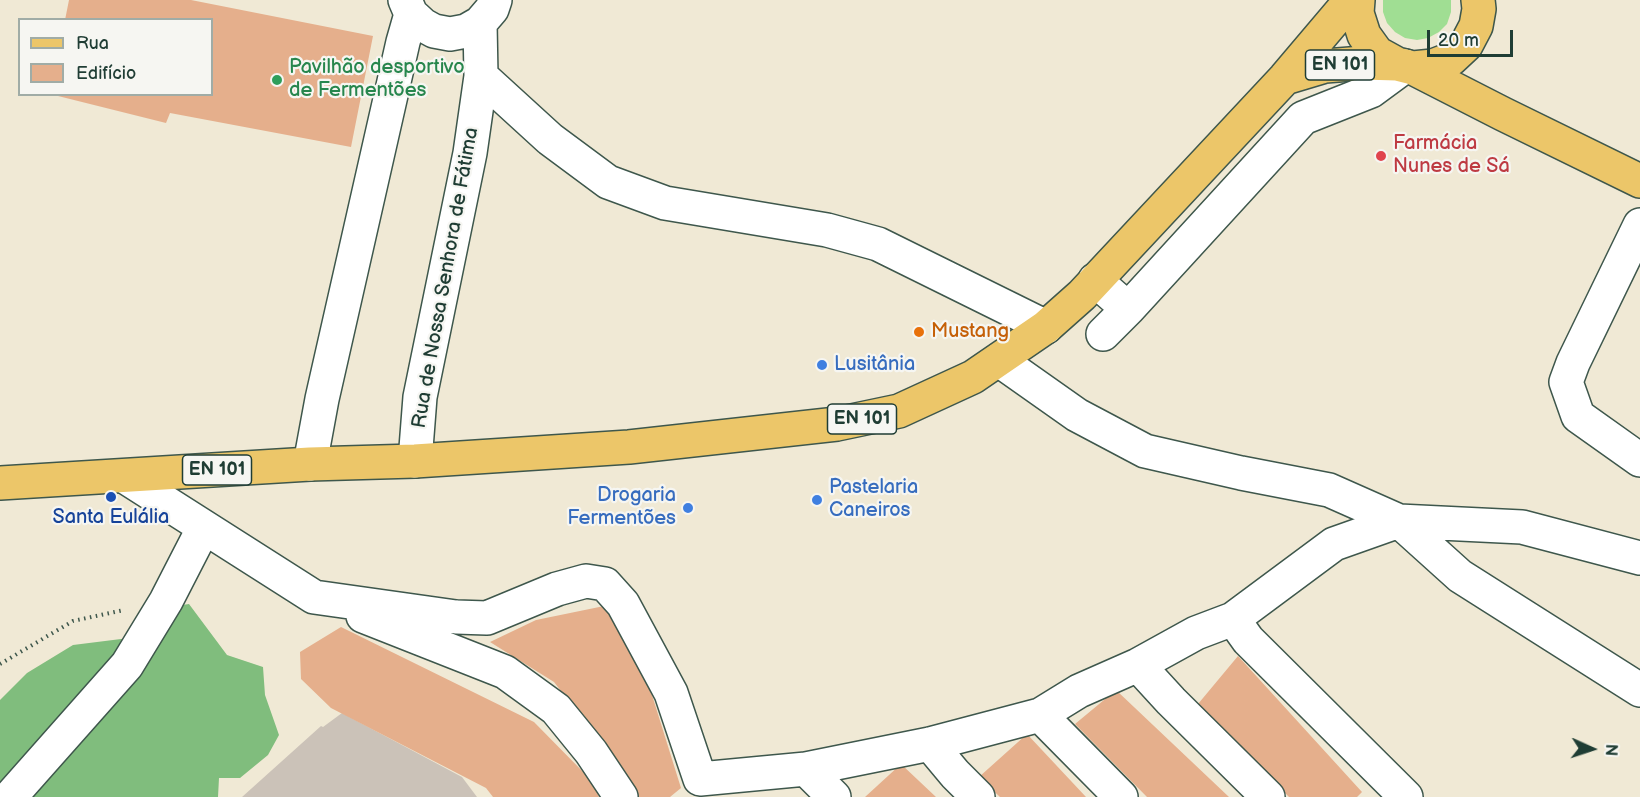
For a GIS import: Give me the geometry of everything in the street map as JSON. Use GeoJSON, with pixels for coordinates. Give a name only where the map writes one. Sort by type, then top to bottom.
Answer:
{"type":"FeatureCollection","features":[{"type":"Feature","properties":{"kind":"main road","name":"EN 101"},"geometry":{"type":"LineString","coordinates":[[0,483],[310,464],[416,461],[629,447],[837,424],[899,411],[973,377],[1046,327],[1082,295],[1285,78],[1351,0]]}},
{"type":"Feature","properties":{"kind":"main road","name":"EN 101"},"geometry":{"type":"LineString","coordinates":[[1358,0],[1357,13],[1364,34],[1377,53],[1405,66]]}},
{"type":"Feature","properties":{"kind":"main road"},"geometry":{"type":"LineString","coordinates":[[1478,0],[1476,26],[1466,45],[1470,66],[1482,91],[1503,114]]}},
{"type":"Feature","properties":{"kind":"main road","name":"EN 101"},"geometry":{"type":"LineString","coordinates":[[1285,78],[1325,66],[1363,63],[1433,66],[1451,58],[1466,45]]}},
{"type":"Feature","properties":{"kind":"main road"},"geometry":{"type":"LineString","coordinates":[[1405,66],[1640,181]]}},
{"type":"Feature","properties":{"kind":"street"},"geometry":{"type":"LineString","coordinates":[[408,7],[423,26],[450,34],[466,31],[488,11]]}},
{"type":"Feature","properties":{"kind":"street"},"geometry":{"type":"LineString","coordinates":[[310,464],[324,388],[403,42],[408,7]]}},
{"type":"Feature","properties":{"kind":"street","name":"Rua de Nossa Senhora de Fátima"},"geometry":{"type":"LineString","coordinates":[[416,461],[420,397],[470,153],[488,11]]}},
{"type":"Feature","properties":{"kind":"street"},"geometry":{"type":"LineString","coordinates":[[1103,334],[1303,118],[1371,91],[1405,66]]}},
{"type":"Feature","properties":{"kind":"street"},"geometry":{"type":"LineString","coordinates":[[481,76],[550,139],[608,182],[665,203],[827,230],[879,244],[1046,327]]}},
{"type":"Feature","properties":{"kind":"street"},"geometry":{"type":"LineString","coordinates":[[1640,225],[1566,382],[1578,416],[1640,460]]}},
{"type":"Feature","properties":{"kind":"street"},"geometry":{"type":"LineString","coordinates":[[1095,280],[1128,309]]}},
{"type":"Feature","properties":{"kind":"street"},"geometry":{"type":"LineString","coordinates":[[999,360],[1077,415],[1145,451],[1329,490],[1399,521],[1460,576],[1640,690]]}},
{"type":"Feature","properties":{"kind":"street"},"geometry":{"type":"LineString","coordinates":[[124,476],[314,597],[505,672],[556,710],[591,752],[621,797]]}},
{"type":"Feature","properties":{"kind":"street"},"geometry":{"type":"LineString","coordinates":[[314,597],[456,617],[487,618],[566,586],[586,581],[605,584],[623,604],[671,693],[700,779],[806,769],[930,744],[1040,715],[1079,691],[1138,665],[1196,633],[1233,619],[1334,544],[1399,521],[1522,526],[1640,558]]}},
{"type":"Feature","properties":{"kind":"street"},"geometry":{"type":"LineString","coordinates":[[10,797],[127,665],[166,601],[204,527]]}},
{"type":"Feature","properties":{"kind":"street"},"geometry":{"type":"LineString","coordinates":[[1233,619],[1248,640],[1406,797]]}},
{"type":"Feature","properties":{"kind":"street"},"geometry":{"type":"LineString","coordinates":[[1138,665],[1268,797]]}},
{"type":"Feature","properties":{"kind":"street"},"geometry":{"type":"LineString","coordinates":[[1040,715],[1121,797]]}},
{"type":"Feature","properties":{"kind":"street"},"geometry":{"type":"LineString","coordinates":[[930,744],[978,797]]}},
{"type":"Feature","properties":{"kind":"street"},"geometry":{"type":"LineString","coordinates":[[806,769],[834,797]]}},
{"type":"Feature","properties":{"kind":"path"},"geometry":{"type":"LineString","coordinates":[[0,664],[73,621],[166,601]]}},
{"type":"Feature","properties":{"kind":"shaded area"},"geometry":{"type":"Polygon","coordinates":[[[342,713],[462,777],[477,797],[242,797],[321,726],[323,727],[342,713]]]}},
{"type":"Feature","properties":{"kind":"green space"},"geometry":{"type":"Polygon","coordinates":[[[1383,0],[1451,0],[1451,12],[1447,24],[1439,32],[1428,38],[1417,40],[1405,38],[1387,23],[1383,12],[1383,0]]]}},
{"type":"Feature","properties":{"kind":"green space"},"geometry":{"type":"Polygon","coordinates":[[[189,604],[227,655],[263,667],[265,695],[279,735],[268,755],[240,778],[219,778],[218,797],[0,797],[0,700],[27,673],[73,645],[121,639],[157,643],[176,606],[189,604]]]}},
{"type":"Feature","properties":{"kind":"building"},"geometry":{"type":"Polygon","coordinates":[[[69,0],[191,0],[373,36],[351,147],[170,113],[166,123],[58,96],[213,96],[213,18],[65,18],[69,0]]]}},
{"type":"Feature","properties":{"kind":"building"},"geometry":{"type":"Polygon","coordinates":[[[609,605],[652,695],[681,788],[670,797],[639,797],[617,762],[554,682],[490,642],[536,620],[609,605]]]}},
{"type":"Feature","properties":{"kind":"building"},"geometry":{"type":"Polygon","coordinates":[[[341,627],[534,722],[593,782],[599,797],[493,797],[486,788],[331,708],[301,679],[300,652],[341,627]]]}},
{"type":"Feature","properties":{"kind":"building"},"geometry":{"type":"Polygon","coordinates":[[[1238,656],[1362,792],[1357,797],[1289,797],[1198,704],[1238,656]]]}},
{"type":"Feature","properties":{"kind":"building"},"geometry":{"type":"Polygon","coordinates":[[[1116,690],[1229,797],[1147,797],[1075,724],[1116,690]]]}},
{"type":"Feature","properties":{"kind":"building"},"geometry":{"type":"Polygon","coordinates":[[[1027,734],[1086,797],[1000,797],[979,777],[1027,734]]]}},
{"type":"Feature","properties":{"kind":"building"},"geometry":{"type":"Polygon","coordinates":[[[901,764],[936,797],[865,797],[901,764]]]}},
{"type":"Feature","properties":{"kind":"place","name":"Pavilhão desportivo de Fermentões"},"geometry":{"type":"Point","coordinates":[277,80]}},
{"type":"Feature","properties":{"kind":"place","name":"Farmácia Nunes de Sá"},"geometry":{"type":"Point","coordinates":[1381,156]}},
{"type":"Feature","properties":{"kind":"place","name":"Mustang"},"geometry":{"type":"Point","coordinates":[919,332]}},
{"type":"Feature","properties":{"kind":"place","name":"Lusitânia"},"geometry":{"type":"Point","coordinates":[822,365]}},
{"type":"Feature","properties":{"kind":"place","name":"Santa Eulália"},"geometry":{"type":"Point","coordinates":[111,497]}},
{"type":"Feature","properties":{"kind":"place","name":"Pastelaria Caneiros"},"geometry":{"type":"Point","coordinates":[817,500]}},
{"type":"Feature","properties":{"kind":"place","name":"Drogaria Fermentões"},"geometry":{"type":"Point","coordinates":[688,508]}}]}
